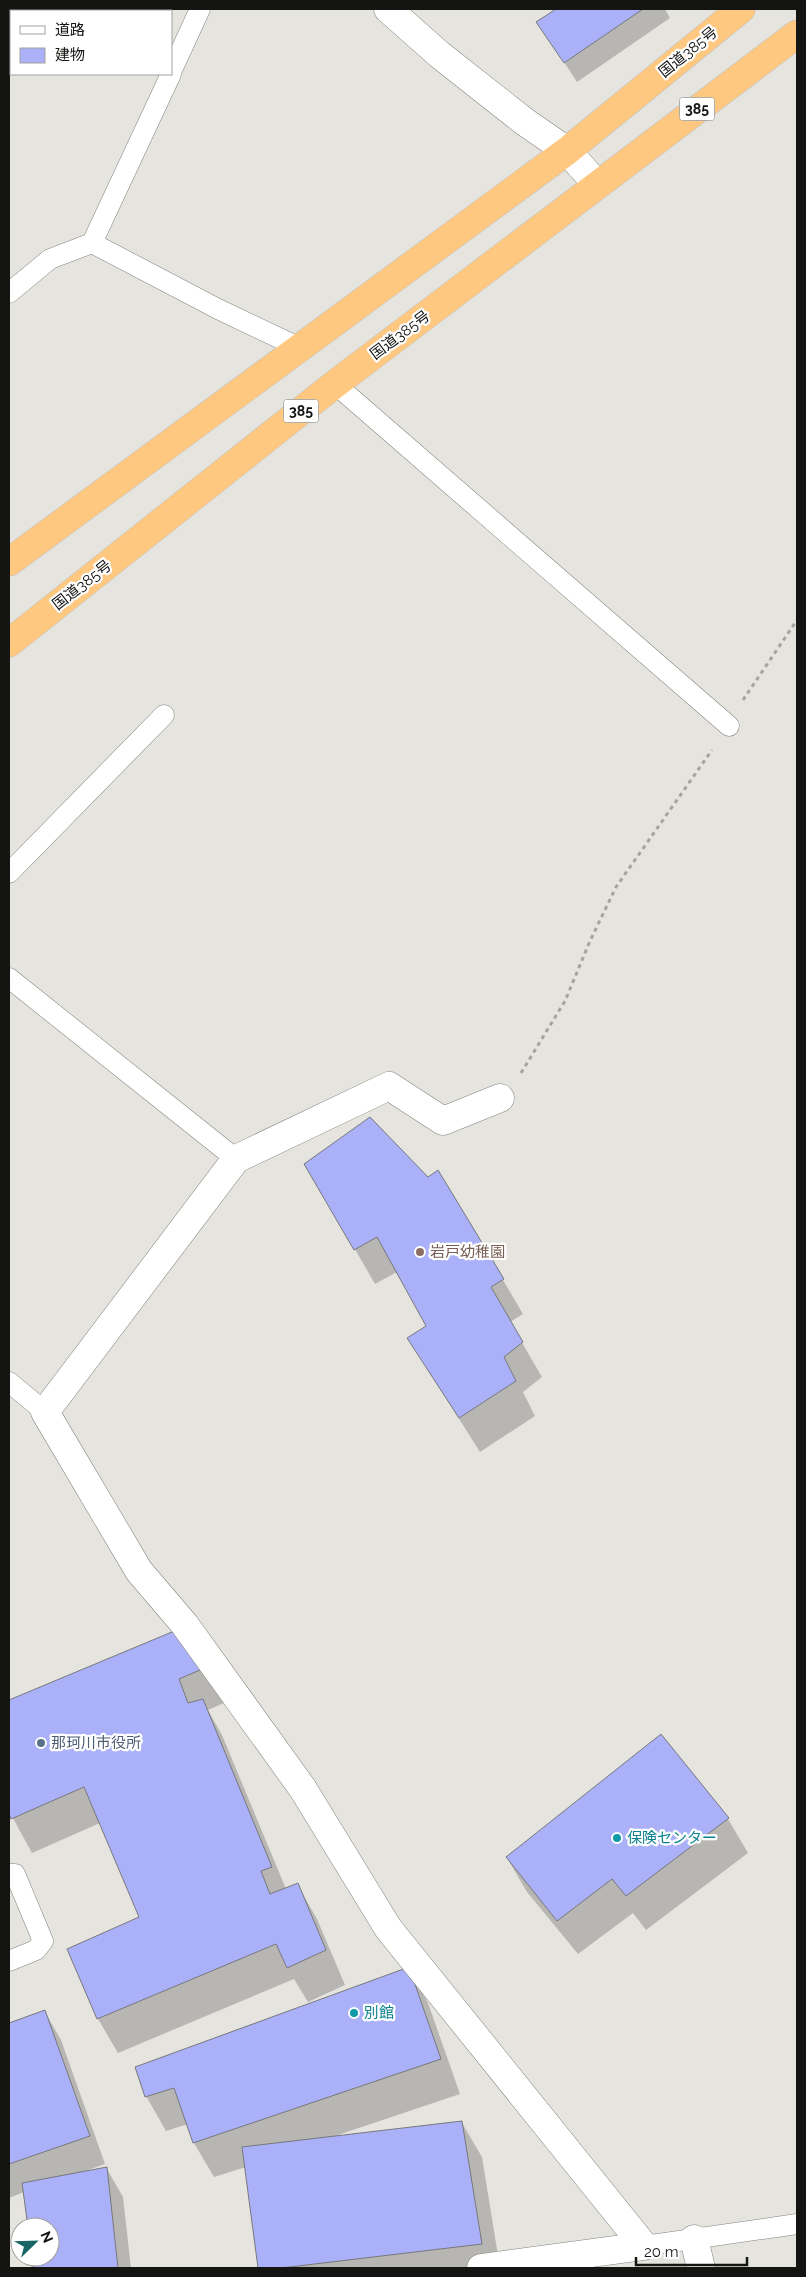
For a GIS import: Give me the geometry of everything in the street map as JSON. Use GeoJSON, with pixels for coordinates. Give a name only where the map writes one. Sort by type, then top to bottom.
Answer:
{"type":"FeatureCollection","features":[{"type":"Feature","properties":{"kind":"highway","name":"国道385号"},"geometry":{"type":"LineString","coordinates":[[9,562],[567,151],[741,9]]}},
{"type":"Feature","properties":{"kind":"highway","name":"国道385号"},"geometry":{"type":"LineString","coordinates":[[9,643],[335,384],[797,34]]}},
{"type":"Feature","properties":{"kind":"street"},"geometry":{"type":"LineString","coordinates":[[388,9],[440,55],[525,122],[567,151],[597,184]]}},
{"type":"Feature","properties":{"kind":"street"},"geometry":{"type":"LineString","coordinates":[[500,1098],[443,1121],[389,1086],[236,1159],[45,1412],[139,1571],[185,1625],[303,1789],[388,1928],[644,2246]]}},
{"type":"Feature","properties":{"kind":"street"},"geometry":{"type":"LineString","coordinates":[[694,2239],[701,2268]]}},
{"type":"Feature","properties":{"kind":"street"},"geometry":{"type":"LineString","coordinates":[[481,2268],[644,2246]]}},
{"type":"Feature","properties":{"kind":"lane"},"geometry":{"type":"LineString","coordinates":[[172,71],[200,9]]}},
{"type":"Feature","properties":{"kind":"lane"},"geometry":{"type":"LineString","coordinates":[[9,293],[50,259],[92,243],[170,75]]}},
{"type":"Feature","properties":{"kind":"lane"},"geometry":{"type":"LineString","coordinates":[[92,243],[218,309],[300,348]]}},
{"type":"Feature","properties":{"kind":"lane"},"geometry":{"type":"LineString","coordinates":[[335,384],[729,726]]}},
{"type":"Feature","properties":{"kind":"lane"},"geometry":{"type":"LineString","coordinates":[[9,873],[164,715]]}},
{"type":"Feature","properties":{"kind":"lane"},"geometry":{"type":"LineString","coordinates":[[9,978],[236,1159]]}},
{"type":"Feature","properties":{"kind":"lane"},"geometry":{"type":"LineString","coordinates":[[9,1382],[45,1412]]}},
{"type":"Feature","properties":{"kind":"lane"},"geometry":{"type":"LineString","coordinates":[[9,1874],[15,1874],[42,1940],[36,1950],[9,1962]]}},
{"type":"Feature","properties":{"kind":"lane"},"geometry":{"type":"LineString","coordinates":[[644,2246],[797,2224]]}},
{"type":"Feature","properties":{"kind":"path"},"geometry":{"type":"LineString","coordinates":[[500,1098],[514,1084],[565,1001],[590,941],[616,887],[729,726],[759,675],[797,620]]}},
{"type":"Feature","properties":{"kind":"green space"},"geometry":{"type":"Polygon","coordinates":[[[9,9],[46,9],[10,10],[9,39],[9,9]]]}},
{"type":"Feature","properties":{"kind":"building"},"geometry":{"type":"Polygon","coordinates":[[[556,9],[643,9],[564,63],[536,22],[556,9]]]}},
{"type":"Feature","properties":{"kind":"building"},"geometry":{"type":"Polygon","coordinates":[[[370,1117],[428,1177],[438,1170],[504,1279],[491,1287],[523,1342],[504,1357],[516,1381],[459,1418],[407,1338],[426,1326],[377,1237],[354,1250],[304,1164],[370,1117]]]}},
{"type":"Feature","properties":{"kind":"building"},"geometry":{"type":"Polygon","coordinates":[[[179,1629],[207,1667],[179,1679],[188,1703],[203,1699],[272,1867],[261,1871],[270,1894],[298,1883],[326,1950],[287,1968],[276,1944],[97,2019],[67,1949],[139,1917],[84,1787],[11,1819],[9,1814],[9,1700],[179,1629]]]}},
{"type":"Feature","properties":{"kind":"building","name":"保険センター"},"geometry":{"type":"Polygon","coordinates":[[[661,1734],[729,1818],[626,1896],[612,1879],[557,1921],[506,1857],[661,1734]]]}},
{"type":"Feature","properties":{"kind":"building","name":"別館"},"geometry":{"type":"Polygon","coordinates":[[[409,1967],[441,2059],[193,2143],[174,2088],[145,2097],[135,2067],[409,1967]]]}},
{"type":"Feature","properties":{"kind":"building"},"geometry":{"type":"Polygon","coordinates":[[[45,2010],[90,2136],[9,2164],[9,2023],[45,2010]]]}},
{"type":"Feature","properties":{"kind":"building"},"geometry":{"type":"Polygon","coordinates":[[[462,2121],[482,2244],[281,2268],[258,2268],[242,2147],[462,2121]]]}},
{"type":"Feature","properties":{"kind":"building"},"geometry":{"type":"Polygon","coordinates":[[[107,2167],[118,2268],[33,2268],[60,2267],[60,2217],[27,2217],[22,2183],[107,2167]]]}},
{"type":"Feature","properties":{"kind":"place","name":"岩戸幼稚園"},"geometry":{"type":"Point","coordinates":[420,1252]}},
{"type":"Feature","properties":{"kind":"place","name":"那珂川市役所"},"geometry":{"type":"Point","coordinates":[41,1743]}},
{"type":"Feature","properties":{"kind":"place","name":"保険センター"},"geometry":{"type":"Point","coordinates":[617,1838]}},
{"type":"Feature","properties":{"kind":"place","name":"別館"},"geometry":{"type":"Point","coordinates":[354,2013]}}]}
